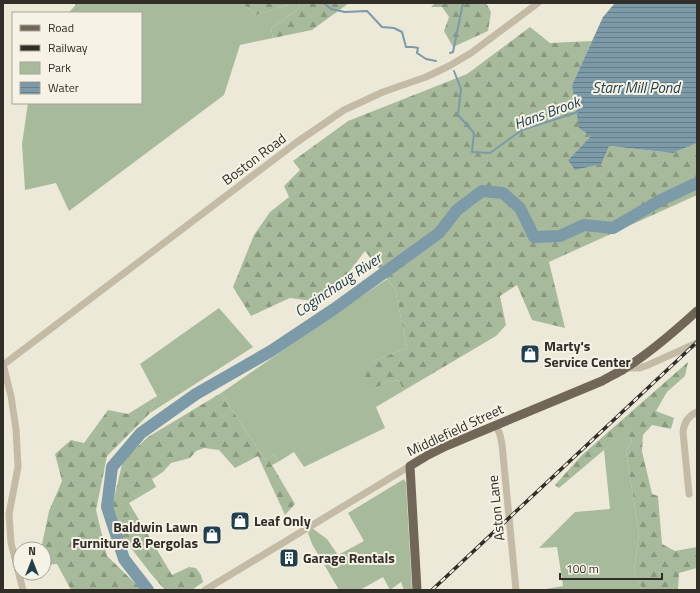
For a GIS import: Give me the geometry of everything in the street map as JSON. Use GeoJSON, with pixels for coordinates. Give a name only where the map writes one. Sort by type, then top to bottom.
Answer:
{"type":"FeatureCollection","features":[{"type":"Feature","properties":{"kind":"main road","name":"Middlefield Street"},"geometry":{"type":"LineString","coordinates":[[410,466],[446,446],[602,381],[625,368],[649,351],[697,312]]}},
{"type":"Feature","properties":{"kind":"main road"},"geometry":{"type":"LineString","coordinates":[[410,466],[417,590]]}},
{"type":"Feature","properties":{"kind":"street","name":"Boston Road"},"geometry":{"type":"LineString","coordinates":[[3,365],[297,142],[344,110],[383,92],[426,77],[449,66],[471,53],[538,3]]}},
{"type":"Feature","properties":{"kind":"street"},"geometry":{"type":"LineString","coordinates":[[625,368],[640,368],[697,343]]}},
{"type":"Feature","properties":{"kind":"street"},"geometry":{"type":"LineString","coordinates":[[3,365],[16,429],[18,467],[10,514],[12,543],[23,590]]}},
{"type":"Feature","properties":{"kind":"street"},"geometry":{"type":"LineString","coordinates":[[689,494],[683,432],[684,424],[691,414],[697,412]]}},
{"type":"Feature","properties":{"kind":"street","name":"Aston Lane"},"geometry":{"type":"LineString","coordinates":[[496,425],[502,444],[516,590]]}},
{"type":"Feature","properties":{"kind":"street","name":"Middlefield Street"},"geometry":{"type":"LineString","coordinates":[[206,590],[410,466]]}},
{"type":"Feature","properties":{"kind":"green space"},"geometry":{"type":"Polygon","coordinates":[[[75,3],[242,3],[256,15],[294,3],[300,3],[298,9],[271,29],[273,38],[240,45],[224,95],[69,211],[56,183],[25,190],[22,144],[28,104],[142,104],[142,12],[69,12],[75,6],[75,3]]]}},
{"type":"Feature","properties":{"kind":"green space"},"geometry":{"type":"Polygon","coordinates":[[[242,3],[294,3],[256,15],[242,3]]]}},
{"type":"Feature","properties":{"kind":"green space"},"geometry":{"type":"Polygon","coordinates":[[[300,3],[349,3],[312,30],[273,38],[271,29],[298,9],[300,3]]]}},
{"type":"Feature","properties":{"kind":"green space"},"geometry":{"type":"Polygon","coordinates":[[[435,3],[486,3],[491,12],[488,31],[453,47],[444,31],[449,17],[442,7],[431,7],[435,3]]]}},
{"type":"Feature","properties":{"kind":"green space"},"geometry":{"type":"Polygon","coordinates":[[[530,27],[550,43],[592,41],[572,85],[591,136],[568,160],[609,146],[673,153],[697,143],[697,195],[549,262],[565,328],[532,320],[517,285],[500,296],[506,325],[496,336],[403,391],[399,380],[385,383],[372,390],[365,388],[364,380],[366,371],[373,361],[407,348],[395,289],[365,251],[339,285],[313,301],[290,298],[251,316],[233,287],[254,235],[270,212],[289,197],[284,186],[300,170],[293,161],[348,121],[467,74],[530,27]]]}},
{"type":"Feature","properties":{"kind":"green space"},"geometry":{"type":"Polygon","coordinates":[[[387,279],[395,289],[407,348],[373,361],[372,390],[385,383],[399,380],[403,391],[376,407],[385,428],[304,467],[294,452],[278,462],[274,455],[265,460],[221,393],[387,279]]]}},
{"type":"Feature","properties":{"kind":"green space"},"geometry":{"type":"Polygon","coordinates":[[[219,308],[253,347],[150,413],[157,396],[140,364],[219,308]]]}},
{"type":"Feature","properties":{"kind":"green space"},"geometry":{"type":"Polygon","coordinates":[[[688,362],[685,376],[667,392],[656,411],[674,418],[671,429],[652,425],[643,435],[642,451],[652,494],[658,496],[662,544],[675,551],[697,547],[697,568],[679,573],[678,590],[642,590],[634,571],[639,534],[626,451],[632,441],[625,428],[604,450],[559,488],[555,485],[582,455],[688,362]]]}},
{"type":"Feature","properties":{"kind":"green space"},"geometry":{"type":"Polygon","coordinates":[[[221,393],[265,460],[274,455],[278,462],[272,465],[295,504],[285,515],[258,456],[235,468],[219,450],[204,448],[196,451],[190,458],[171,463],[163,472],[152,479],[156,487],[129,503],[172,575],[189,567],[196,568],[201,575],[203,582],[192,590],[165,590],[120,534],[112,507],[123,460],[148,437],[221,393]]]}},
{"type":"Feature","properties":{"kind":"green space"},"geometry":{"type":"Polygon","coordinates":[[[157,396],[150,413],[107,456],[96,510],[107,556],[142,590],[71,590],[57,564],[52,564],[52,541],[43,541],[49,511],[62,481],[55,454],[71,440],[84,443],[108,410],[128,414],[157,396]]]}},
{"type":"Feature","properties":{"kind":"green space"},"geometry":{"type":"Polygon","coordinates":[[[625,427],[632,441],[626,451],[639,534],[634,571],[642,590],[540,590],[563,586],[557,547],[539,548],[575,512],[610,509],[604,450],[625,427]]]}},
{"type":"Feature","properties":{"kind":"green space"},"geometry":{"type":"Polygon","coordinates":[[[404,479],[406,483],[412,590],[404,590],[401,582],[390,590],[383,577],[360,590],[339,590],[312,544],[308,533],[312,528],[327,539],[338,555],[364,541],[348,513],[404,479]]]}},
{"type":"Feature","properties":{"kind":"water","name":"Starr Mill Pond"},"geometry":{"type":"Polygon","coordinates":[[[615,3],[697,3],[697,143],[673,153],[609,146],[601,164],[575,170],[568,160],[591,136],[579,128],[572,85],[603,17],[615,3]]]}},
{"type":"Feature","properties":{"kind":"waterway","name":"Hans Brook"},"geometry":{"type":"LineString","coordinates":[[324,3],[331,9],[345,12],[367,11],[382,27],[394,28],[402,32],[406,47],[418,48],[417,53],[426,59],[436,61]]}},
{"type":"Feature","properties":{"kind":"waterway"},"geometry":{"type":"LineString","coordinates":[[450,53],[453,52],[463,3]]}},
{"type":"Feature","properties":{"kind":"waterway","name":"Hans Brook"},"geometry":{"type":"LineString","coordinates":[[454,71],[461,89],[458,115],[474,133],[472,152],[490,153],[522,130],[578,112]]}},
{"type":"Feature","properties":{"kind":"waterway","name":"Coginchaug River"},"geometry":{"type":"LineString","coordinates":[[148,590],[124,559],[107,507],[112,467],[141,433],[196,394],[271,351],[334,309],[439,233],[457,210],[482,191],[503,193],[520,208],[534,237],[560,236],[584,225],[613,228],[661,200],[697,183]]}},
{"type":"Feature","properties":{"kind":"railway"},"geometry":{"type":"LineString","coordinates":[[432,590],[697,342]]}},
{"type":"Feature","properties":{"kind":"place","name":"Marty's Service Center"},"geometry":{"type":"Point","coordinates":[530,354]}},
{"type":"Feature","properties":{"kind":"place","name":"Leaf Only"},"geometry":{"type":"Point","coordinates":[240,521]}},
{"type":"Feature","properties":{"kind":"place","name":"Baldwin Lawn Furniture & Pergolas"},"geometry":{"type":"Point","coordinates":[212,535]}},
{"type":"Feature","properties":{"kind":"place","name":"Garage Rentals"},"geometry":{"type":"Point","coordinates":[289,558]}}]}
